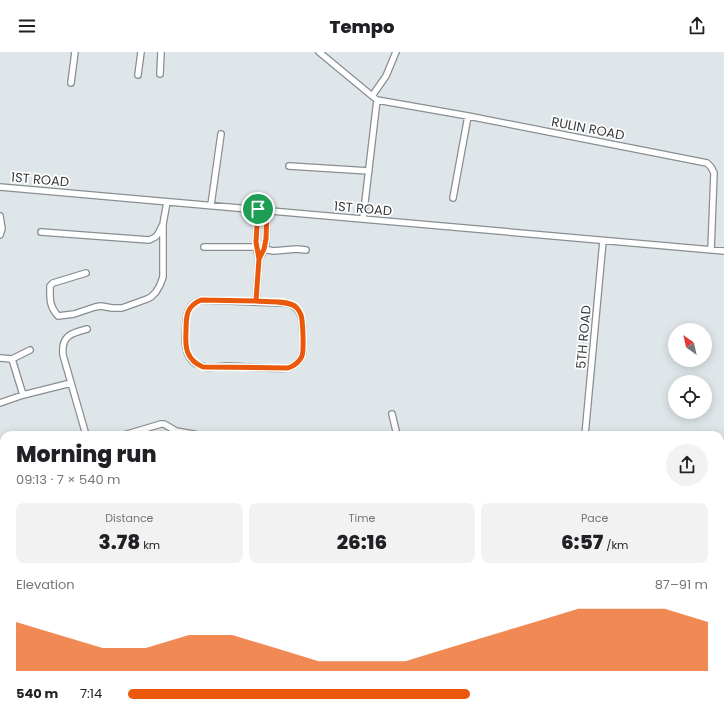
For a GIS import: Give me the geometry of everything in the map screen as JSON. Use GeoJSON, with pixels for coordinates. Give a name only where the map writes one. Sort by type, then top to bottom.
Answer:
{"type":"FeatureCollection","features":[{"type":"Feature","properties":{"kind":"street"},"geometry":{"type":"LineString","coordinates":[[71,83],[75,52]]}},
{"type":"Feature","properties":{"kind":"street"},"geometry":{"type":"LineString","coordinates":[[138,75],[141,52]]}},
{"type":"Feature","properties":{"kind":"street"},"geometry":{"type":"LineString","coordinates":[[160,74],[162,52]]}},
{"type":"Feature","properties":{"kind":"street"},"geometry":{"type":"LineString","coordinates":[[319,52],[378,100],[363,219]]}},
{"type":"Feature","properties":{"kind":"street"},"geometry":{"type":"LineString","coordinates":[[372,96],[386,76],[396,52]]}},
{"type":"Feature","properties":{"kind":"street","name":"RULIN ROAD"},"geometry":{"type":"LineString","coordinates":[[378,100],[468,116],[706,163],[714,174],[711,250]]}},
{"type":"Feature","properties":{"kind":"street"},"geometry":{"type":"LineString","coordinates":[[454,198],[468,116]]}},
{"type":"Feature","properties":{"kind":"street"},"geometry":{"type":"LineString","coordinates":[[211,205],[221,134]]}},
{"type":"Feature","properties":{"kind":"street"},"geometry":{"type":"LineString","coordinates":[[289,166],[369,171]]}},
{"type":"Feature","properties":{"kind":"street","name":"1ST ROAD"},"geometry":{"type":"LineString","coordinates":[[0,187],[724,251]]}},
{"type":"Feature","properties":{"kind":"street"},"geometry":{"type":"LineString","coordinates":[[86,273],[53,283],[50,286],[49,300],[58,316],[74,314],[101,306],[122,308],[151,297],[158,288],[163,277],[163,224],[167,202]]}},
{"type":"Feature","properties":{"kind":"street"},"geometry":{"type":"LineString","coordinates":[[256,301],[259,259],[256,247],[258,209]]}},
{"type":"Feature","properties":{"kind":"street"},"geometry":{"type":"LineString","coordinates":[[259,259],[264,249],[266,239],[267,210]]}},
{"type":"Feature","properties":{"kind":"street"},"geometry":{"type":"LineString","coordinates":[[0,216],[2,229],[0,236]]}},
{"type":"Feature","properties":{"kind":"street"},"geometry":{"type":"LineString","coordinates":[[41,232],[149,240],[158,235],[163,224]]}},
{"type":"Feature","properties":{"kind":"street","name":"5TH ROAD"},"geometry":{"type":"LineString","coordinates":[[585,431],[603,241]]}},
{"type":"Feature","properties":{"kind":"street"},"geometry":{"type":"LineString","coordinates":[[204,247],[256,247],[279,251],[297,249],[306,250]]}},
{"type":"Feature","properties":{"kind":"street"},"geometry":{"type":"LineString","coordinates":[[201,300],[256,301],[293,305],[299,312],[302,320],[303,352],[302,357],[294,366],[288,368],[227,366],[203,367],[196,364],[192,360],[188,354],[185,343],[187,314],[192,305],[201,300]]}},
{"type":"Feature","properties":{"kind":"street"},"geometry":{"type":"LineString","coordinates":[[85,431],[62,348],[66,338],[75,332],[87,329]]}},
{"type":"Feature","properties":{"kind":"street"},"geometry":{"type":"LineString","coordinates":[[0,358],[12,359],[30,350]]}},
{"type":"Feature","properties":{"kind":"street"},"geometry":{"type":"LineString","coordinates":[[12,359],[23,395]]}},
{"type":"Feature","properties":{"kind":"street"},"geometry":{"type":"LineString","coordinates":[[0,403],[23,395],[71,383]]}},
{"type":"Feature","properties":{"kind":"street"},"geometry":{"type":"LineString","coordinates":[[392,414],[396,431]]}},
{"type":"Feature","properties":{"kind":"street"},"geometry":{"type":"LineString","coordinates":[[137,431],[161,424],[164,424],[176,431]]}},
{"type":"Feature","properties":{"kind":"route"},"geometry":{"type":"LineString","coordinates":[[258,209],[256,247],[259,259],[256,301],[201,300],[192,305],[187,314],[186,349],[192,360],[196,364],[203,367],[227,366],[288,368],[294,366],[302,357],[302,320],[296,308],[293,305],[282,303],[256,301],[259,259],[264,249],[266,239],[267,210],[258,209]]}}]}
